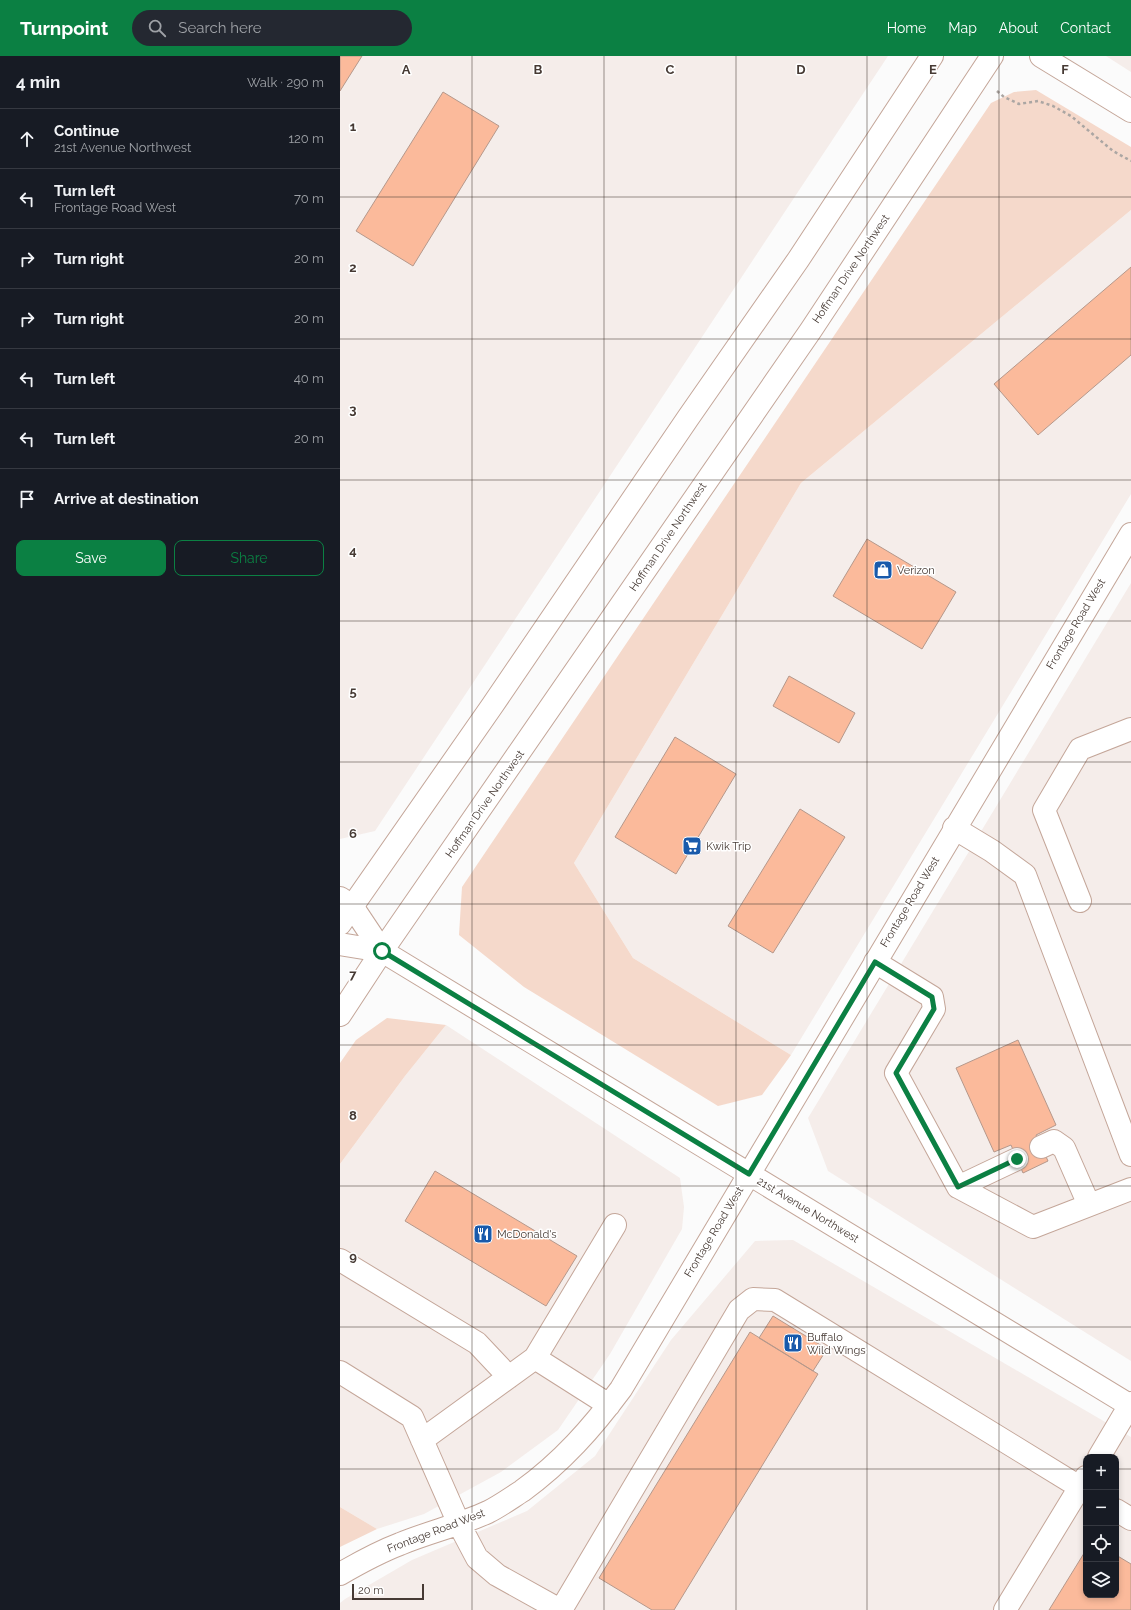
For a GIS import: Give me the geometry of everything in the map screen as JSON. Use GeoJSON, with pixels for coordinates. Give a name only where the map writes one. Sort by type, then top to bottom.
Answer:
{"type":"FeatureCollection","features":[{"type":"Feature","properties":{"kind":"street"},"geometry":{"type":"LineString","coordinates":[[340,924],[346,902],[492,706],[688,418],[798,260],[932,56]]}},
{"type":"Feature","properties":{"kind":"street","name":"Hoffman Drive Northwest"},"geometry":{"type":"LineString","coordinates":[[340,1015],[382,951],[811,330],[992,56]]}},
{"type":"Feature","properties":{"kind":"street"},"geometry":{"type":"LineString","coordinates":[[1041,56],[1131,111]]}},
{"type":"Feature","properties":{"kind":"street","name":"Frontage Road West"},"geometry":{"type":"LineString","coordinates":[[340,1574],[357,1564],[399,1544],[459,1524],[489,1512],[531,1484],[557,1462],[582,1438],[609,1405],[621,1389],[954,828],[1130,536]]}},
{"type":"Feature","properties":{"kind":"street"},"geometry":{"type":"LineString","coordinates":[[1080,901],[1044,810],[1080,749],[1131,730]]}},
{"type":"Feature","properties":{"kind":"street"},"geometry":{"type":"LineString","coordinates":[[954,828],[992,851],[1025,875],[1131,1155]]}},
{"type":"Feature","properties":{"kind":"street","name":"21st Avenue Northwest"},"geometry":{"type":"LineString","coordinates":[[346,902],[382,951]]}},
{"type":"Feature","properties":{"kind":"street","name":"21st Avenue Northwest"},"geometry":{"type":"LineString","coordinates":[[340,944],[382,951],[1131,1405]]}},
{"type":"Feature","properties":{"kind":"street"},"geometry":{"type":"LineString","coordinates":[[875,962],[932,997],[934,1009],[896,1073],[958,1187],[1033,1227],[1131,1189]]}},
{"type":"Feature","properties":{"kind":"street"},"geometry":{"type":"LineString","coordinates":[[1041,1147],[1054,1141],[1064,1148],[1089,1205]]}},
{"type":"Feature","properties":{"kind":"street"},"geometry":{"type":"LineString","coordinates":[[958,1187],[1017,1159]]}},
{"type":"Feature","properties":{"kind":"street"},"geometry":{"type":"LineString","coordinates":[[422,1440],[535,1358],[615,1225]]}},
{"type":"Feature","properties":{"kind":"street"},"geometry":{"type":"LineString","coordinates":[[340,1260],[477,1343],[509,1377]]}},
{"type":"Feature","properties":{"kind":"street"},"geometry":{"type":"LineString","coordinates":[[340,1372],[412,1417],[459,1524],[477,1558],[497,1575],[561,1610],[739,1310],[753,1299],[775,1300],[1083,1484]]}},
{"type":"Feature","properties":{"kind":"street"},"geometry":{"type":"LineString","coordinates":[[535,1358],[609,1405]]}},
{"type":"Feature","properties":{"kind":"street"},"geometry":{"type":"LineString","coordinates":[[1101,1454],[1131,1405]]}},
{"type":"Feature","properties":{"kind":"street"},"geometry":{"type":"LineString","coordinates":[[1005,1610],[1083,1487]]}},
{"type":"Feature","properties":{"kind":"street"},"geometry":{"type":"LineString","coordinates":[[1119,1512],[1131,1519]]}},
{"type":"Feature","properties":{"kind":"path"},"geometry":{"type":"LineString","coordinates":[[978,76],[1004,97],[1018,104],[1038,101],[1053,106],[1071,116],[1113,151],[1131,162]]}},
{"type":"Feature","properties":{"kind":"shaded area"},"geometry":{"type":"Polygon","coordinates":[[[340,56],[888,56],[375,831],[340,839],[340,56]]]}},
{"type":"Feature","properties":{"kind":"shaded area"},"geometry":{"type":"Polygon","coordinates":[[[1106,56],[1131,56],[1131,72],[1106,56]]]}},
{"type":"Feature","properties":{"kind":"shaded area"},"geometry":{"type":"Polygon","coordinates":[[[1036,90],[1131,147],[1131,210],[801,483],[574,863],[633,958],[791,1055],[762,1095],[718,1106],[524,987],[459,935],[462,887],[991,103],[1014,92],[1036,90]]]}},
{"type":"Feature","properties":{"kind":"shaded area"},"geometry":{"type":"Polygon","coordinates":[[[1131,210],[1131,494],[791,1055],[633,958],[574,863],[801,483],[1131,210]]]}},
{"type":"Feature","properties":{"kind":"shaded area"},"geometry":{"type":"Polygon","coordinates":[[[1131,583],[1131,1361],[828,1171],[808,1118],[1131,583]]]}},
{"type":"Feature","properties":{"kind":"shaded area"},"geometry":{"type":"Polygon","coordinates":[[[387,1018],[446,1025],[405,1076],[340,1164],[340,1063],[356,1040],[387,1018]]]}},
{"type":"Feature","properties":{"kind":"shaded area"},"geometry":{"type":"Polygon","coordinates":[[[446,1025],[680,1178],[684,1207],[682,1229],[610,1354],[558,1430],[501,1472],[424,1514],[377,1529],[340,1507],[340,1164],[405,1076],[446,1025]]]}},
{"type":"Feature","properties":{"kind":"shaded area"},"geometry":{"type":"Polygon","coordinates":[[[793,1240],[1131,1437],[1131,1610],[340,1610],[340,1603],[345,1599],[412,1560],[527,1511],[595,1456],[671,1340],[755,1241],[793,1240]]]}},
{"type":"Feature","properties":{"kind":"shaded area"},"geometry":{"type":"Polygon","coordinates":[[[340,1507],[377,1529],[340,1547],[340,1507]]]}},
{"type":"Feature","properties":{"kind":"building"},"geometry":{"type":"Polygon","coordinates":[[[340,56],[362,56],[340,91],[340,56]]]}},
{"type":"Feature","properties":{"kind":"building"},"geometry":{"type":"Polygon","coordinates":[[[443,92],[499,126],[413,266],[356,231],[443,92]]]}},
{"type":"Feature","properties":{"kind":"building"},"geometry":{"type":"Polygon","coordinates":[[[1131,267],[1131,355],[1038,435],[994,384],[1131,267]]]}},
{"type":"Feature","properties":{"kind":"building"},"geometry":{"type":"Polygon","coordinates":[[[867,539],[956,592],[922,649],[833,596],[867,539]]]}},
{"type":"Feature","properties":{"kind":"building"},"geometry":{"type":"Polygon","coordinates":[[[789,676],[855,713],[839,743],[773,706],[789,676]]]}},
{"type":"Feature","properties":{"kind":"building"},"geometry":{"type":"Polygon","coordinates":[[[675,737],[736,774],[676,874],[615,837],[675,737]]]}},
{"type":"Feature","properties":{"kind":"building"},"geometry":{"type":"Polygon","coordinates":[[[800,809],[845,837],[773,953],[728,926],[800,809]]]}},
{"type":"Feature","properties":{"kind":"building"},"geometry":{"type":"Polygon","coordinates":[[[1018,1040],[1056,1125],[1036,1135],[1048,1161],[1023,1173],[1011,1145],[994,1152],[956,1068],[1018,1040]]]}},
{"type":"Feature","properties":{"kind":"building"},"geometry":{"type":"Polygon","coordinates":[[[435,1171],[577,1256],[546,1306],[405,1221],[435,1171]]]}},
{"type":"Feature","properties":{"kind":"building","name":"Buffalo Wild Wings"},"geometry":{"type":"Polygon","coordinates":[[[773,1316],[827,1349],[813,1371],[759,1338],[773,1316]]]}},
{"type":"Feature","properties":{"kind":"building"},"geometry":{"type":"Polygon","coordinates":[[[750,1332],[818,1374],[674,1610],[652,1610],[599,1578],[750,1332]]]}},
{"type":"Feature","properties":{"kind":"building"},"geometry":{"type":"Polygon","coordinates":[[[1083,1555],[1083,1598],[1119,1598],[1119,1557],[1131,1564],[1131,1610],[1049,1610],[1083,1555]]]}},
{"type":"Feature","properties":{"kind":"place","name":"Verizon"},"geometry":{"type":"Point","coordinates":[883,570]}},
{"type":"Feature","properties":{"kind":"place","name":"Kwik Trip"},"geometry":{"type":"Point","coordinates":[692,846]}},
{"type":"Feature","properties":{"kind":"place","name":"McDonald's"},"geometry":{"type":"Point","coordinates":[483,1234]}},
{"type":"Feature","properties":{"kind":"place","name":"Buffalo Wild Wings"},"geometry":{"type":"Point","coordinates":[793,1343]}},
{"type":"Feature","properties":{"kind":"route"},"geometry":{"type":"LineString","coordinates":[[382,951],[749,1174],[875,962],[932,997],[934,1009],[896,1073],[958,1187],[1017,1159]]}}]}
